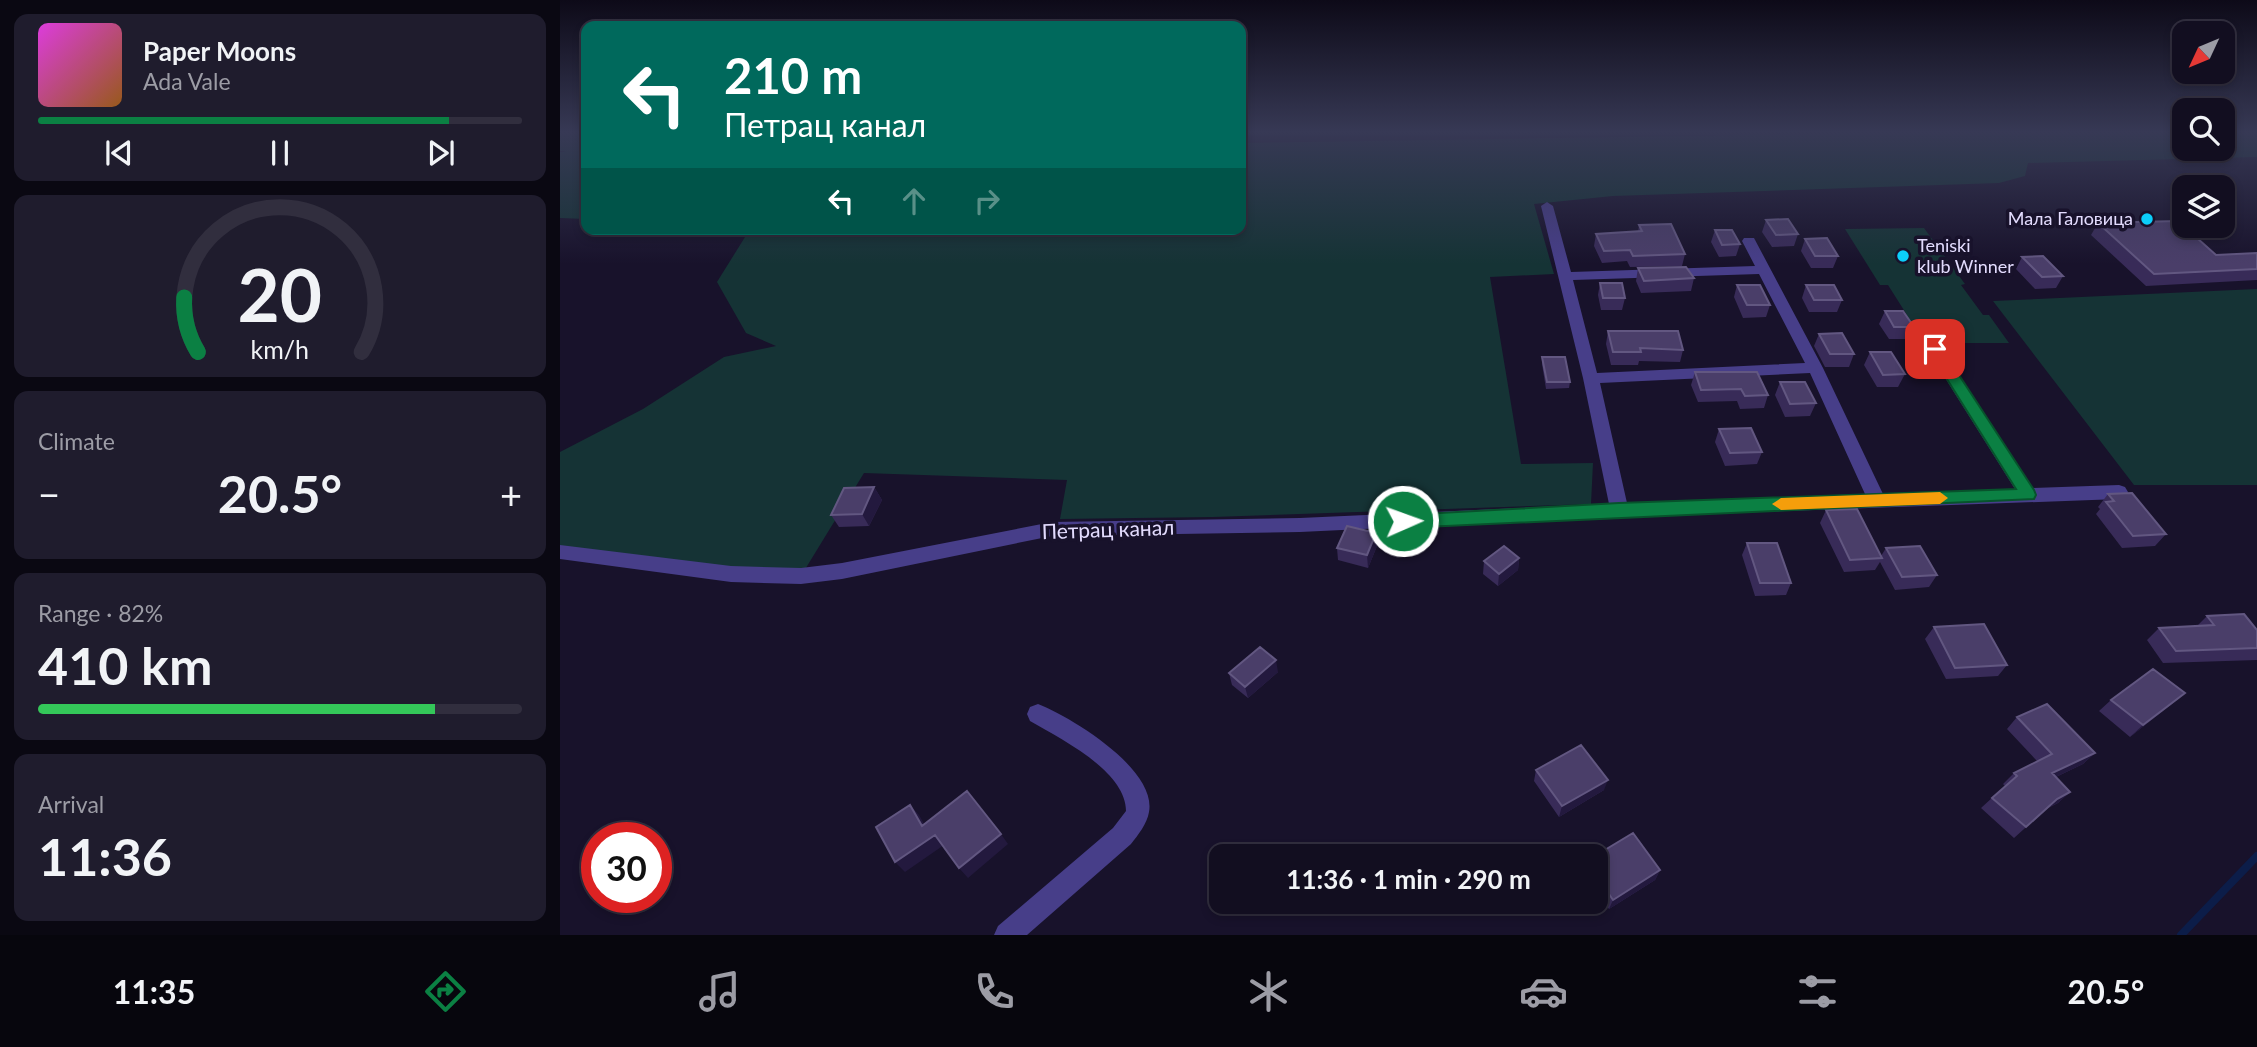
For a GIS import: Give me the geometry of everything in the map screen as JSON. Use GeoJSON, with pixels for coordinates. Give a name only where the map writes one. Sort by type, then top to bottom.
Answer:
{"type":"FeatureCollection","features":[{"type":"Feature","properties":{"kind":"street"},"geometry":{"type":"LineString","coordinates":[[1547,205],[1591,378],[1619,510]]}},
{"type":"Feature","properties":{"kind":"street"},"geometry":{"type":"LineString","coordinates":[[1749,241],[1815,368],[1877,501]]}},
{"type":"Feature","properties":{"kind":"street"},"geometry":{"type":"LineString","coordinates":[[1565,276],[1766,270]]}},
{"type":"Feature","properties":{"kind":"street"},"geometry":{"type":"LineString","coordinates":[[1935,349],[2028,495]]}},
{"type":"Feature","properties":{"kind":"street"},"geometry":{"type":"LineString","coordinates":[[1591,378],[1815,368]]}},
{"type":"Feature","properties":{"kind":"street","name":"Петрац канал"},"geometry":{"type":"LineString","coordinates":[[560,552],[731,574],[801,576],[842,571],[1052,529],[1300,525],[1619,510],[2119,492]]}},
{"type":"Feature","properties":{"kind":"street"},"geometry":{"type":"LineString","coordinates":[[1007,935],[1122,836],[1138,808],[1125,777],[1099,752],[1038,714]]}},
{"type":"Feature","properties":{"kind":"green space"},"geometry":{"type":"Polygon","coordinates":[[[560,177],[581,177],[581,219],[560,218],[560,177]]]}},
{"type":"Feature","properties":{"kind":"green space"},"geometry":{"type":"Polygon","coordinates":[[[1246,177],[2023,177],[1999,183],[1613,196],[1534,204],[1554,274],[1490,277],[1521,464],[1593,463],[1591,504],[1213,517],[1060,519],[1067,480],[864,473],[801,576],[560,552],[560,452],[643,409],[724,357],[776,346],[746,333],[717,282],[746,235],[1246,235],[1246,177]]]}},
{"type":"Feature","properties":{"kind":"green space"},"geometry":{"type":"Polygon","coordinates":[[[1924,228],[1965,284],[1961,285],[1983,315],[1989,315],[2009,343],[1920,343],[1903,315],[1907,315],[1888,285],[1880,285],[1845,229],[1924,228]]]}},
{"type":"Feature","properties":{"kind":"green space"},"geometry":{"type":"Polygon","coordinates":[[[2257,289],[2257,485],[2134,485],[1993,301],[2257,289]]]}},
{"type":"Feature","properties":{"kind":"building"},"geometry":{"type":"Polygon","coordinates":[[[1788,219],[1798,234],[1776,235],[1766,220],[1788,219]]]}},
{"type":"Feature","properties":{"kind":"building"},"geometry":{"type":"Polygon","coordinates":[[[2172,221],[2172,238],[2197,238],[2216,255],[2257,253],[2257,269],[2154,274],[2098,223],[2172,221]]]}},
{"type":"Feature","properties":{"kind":"building"},"geometry":{"type":"Polygon","coordinates":[[[1671,224],[1685,254],[1633,256],[1630,250],[1604,251],[1596,234],[1642,231],[1639,225],[1671,224]]]}},
{"type":"Feature","properties":{"kind":"building"},"geometry":{"type":"Polygon","coordinates":[[[1715,230],[1732,230],[1740,244],[1722,245],[1715,230]]]}},
{"type":"Feature","properties":{"kind":"building"},"geometry":{"type":"Polygon","coordinates":[[[1827,238],[1838,256],[1815,256],[1805,239],[1827,238]]]}},
{"type":"Feature","properties":{"kind":"building"},"geometry":{"type":"Polygon","coordinates":[[[2043,256],[2063,276],[2042,277],[2022,257],[2043,256]]]}},
{"type":"Feature","properties":{"kind":"building"},"geometry":{"type":"Polygon","coordinates":[[[1686,267],[1694,278],[1644,281],[1638,268],[1686,267]]]}},
{"type":"Feature","properties":{"kind":"building"},"geometry":{"type":"Polygon","coordinates":[[[1600,283],[1622,283],[1625,298],[1603,298],[1600,283]]]}},
{"type":"Feature","properties":{"kind":"building"},"geometry":{"type":"Polygon","coordinates":[[[1737,285],[1760,285],[1770,305],[1747,305],[1737,285]]]}},
{"type":"Feature","properties":{"kind":"building"},"geometry":{"type":"Polygon","coordinates":[[[1806,285],[1834,285],[1842,300],[1814,300],[1806,285]]]}},
{"type":"Feature","properties":{"kind":"building"},"geometry":{"type":"Polygon","coordinates":[[[1885,311],[1903,311],[1914,327],[1894,327],[1885,311]]]}},
{"type":"Feature","properties":{"kind":"building"},"geometry":{"type":"Polygon","coordinates":[[[1608,331],[1678,331],[1683,350],[1640,348],[1641,352],[1613,352],[1608,331]]]}},
{"type":"Feature","properties":{"kind":"building"},"geometry":{"type":"Polygon","coordinates":[[[1842,333],[1854,354],[1830,354],[1819,334],[1842,333]]]}},
{"type":"Feature","properties":{"kind":"building"},"geometry":{"type":"Polygon","coordinates":[[[1870,352],[1891,352],[1905,374],[1883,375],[1870,352]]]}},
{"type":"Feature","properties":{"kind":"building"},"geometry":{"type":"Polygon","coordinates":[[[1542,357],[1565,357],[1570,382],[1547,382],[1542,357]]]}},
{"type":"Feature","properties":{"kind":"building"},"geometry":{"type":"Polygon","coordinates":[[[1695,372],[1757,372],[1768,395],[1745,396],[1741,389],[1701,390],[1695,372]]]}},
{"type":"Feature","properties":{"kind":"building"},"geometry":{"type":"Polygon","coordinates":[[[1780,382],[1805,382],[1816,403],[1790,404],[1780,382]]]}},
{"type":"Feature","properties":{"kind":"building"},"geometry":{"type":"Polygon","coordinates":[[[1751,428],[1762,452],[1730,453],[1719,429],[1751,428]]]}},
{"type":"Feature","properties":{"kind":"building"},"geometry":{"type":"Polygon","coordinates":[[[874,487],[862,514],[831,515],[844,488],[874,487]]]}},
{"type":"Feature","properties":{"kind":"building"},"geometry":{"type":"Polygon","coordinates":[[[2132,493],[2166,534],[2133,536],[2106,502],[2114,501],[2108,494],[2132,493]]]}},
{"type":"Feature","properties":{"kind":"building"},"geometry":{"type":"Polygon","coordinates":[[[1857,509],[1882,558],[1850,560],[1826,510],[1857,509]]]}},
{"type":"Feature","properties":{"kind":"building"},"geometry":{"type":"Polygon","coordinates":[[[1347,526],[1376,533],[1367,555],[1337,548],[1347,526]]]}},
{"type":"Feature","properties":{"kind":"building"},"geometry":{"type":"Polygon","coordinates":[[[1747,543],[1777,543],[1791,583],[1760,583],[1747,543]]]}},
{"type":"Feature","properties":{"kind":"building"},"geometry":{"type":"Polygon","coordinates":[[[1504,546],[1519,558],[1499,574],[1484,561],[1504,546]]]}},
{"type":"Feature","properties":{"kind":"building"},"geometry":{"type":"Polygon","coordinates":[[[1920,546],[1937,575],[1902,577],[1886,548],[1920,546]]]}},
{"type":"Feature","properties":{"kind":"building"},"geometry":{"type":"Polygon","coordinates":[[[2244,614],[2257,630],[2257,648],[2176,651],[2159,628],[2214,625],[2207,616],[2244,614]]]}},
{"type":"Feature","properties":{"kind":"building"},"geometry":{"type":"Polygon","coordinates":[[[1984,624],[2007,665],[1955,668],[1934,627],[1984,624]]]}},
{"type":"Feature","properties":{"kind":"building"},"geometry":{"type":"Polygon","coordinates":[[[1260,647],[1276,660],[1245,687],[1229,673],[1260,647]]]}},
{"type":"Feature","properties":{"kind":"building"},"geometry":{"type":"Polygon","coordinates":[[[2153,669],[2185,693],[2143,725],[2111,700],[2153,669]]]}},
{"type":"Feature","properties":{"kind":"building"},"geometry":{"type":"Polygon","coordinates":[[[2047,704],[2095,753],[2052,773],[2070,792],[2057,799],[2026,827],[1992,798],[2017,776],[2014,773],[2052,754],[2017,717],[2047,704]]]}},
{"type":"Feature","properties":{"kind":"building"},"geometry":{"type":"Polygon","coordinates":[[[1581,745],[1608,780],[1562,806],[1536,770],[1581,745]]]}},
{"type":"Feature","properties":{"kind":"building"},"geometry":{"type":"Polygon","coordinates":[[[967,791],[1001,834],[959,868],[935,835],[895,862],[876,827],[910,805],[922,826],[967,791]]]}},
{"type":"Feature","properties":{"kind":"building"},"geometry":{"type":"Polygon","coordinates":[[[1633,833],[1660,870],[1613,900],[1608,893],[1608,848],[1633,833]]]}},
{"type":"Feature","properties":{"kind":"waterway"},"geometry":{"type":"LineString","coordinates":[[2181,935],[2257,856]]}},
{"type":"Feature","properties":{"kind":"slow traffic"},"geometry":{"type":"LineString","coordinates":[[1781,504],[1940,498]]}},
{"type":"Feature","properties":{"kind":"place","name":"Мала Галовица"},"geometry":{"type":"Point","coordinates":[2147,219]}},
{"type":"Feature","properties":{"kind":"place","name":"Teniski klub Winner"},"geometry":{"type":"Point","coordinates":[1903,256]}},
{"type":"Feature","properties":{"kind":"route"},"geometry":{"type":"LineString","coordinates":[[1403,521],[2028,495],[1935,349]]}}]}
